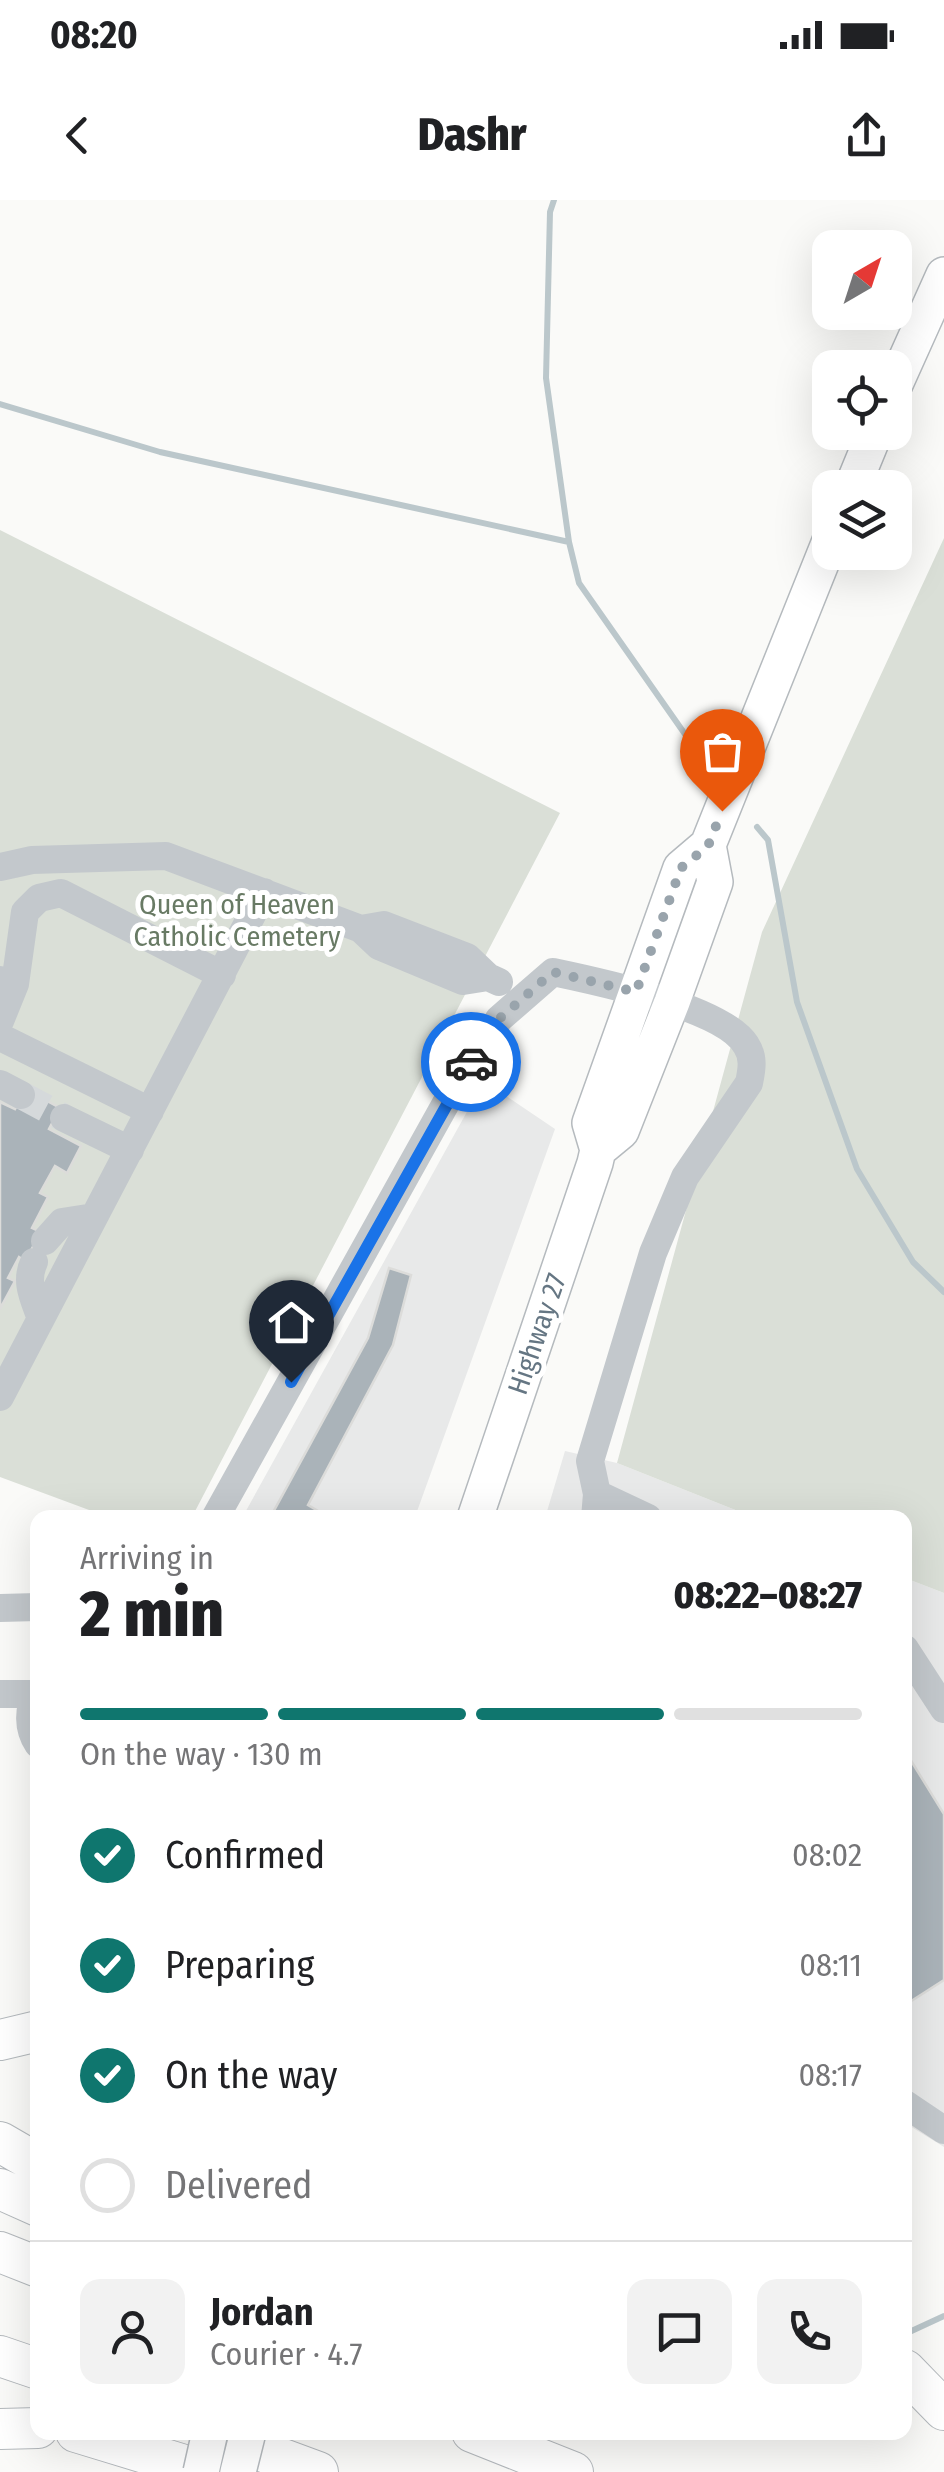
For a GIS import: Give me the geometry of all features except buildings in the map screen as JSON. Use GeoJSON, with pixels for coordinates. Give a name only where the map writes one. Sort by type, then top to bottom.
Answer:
{"type":"FeatureCollection","features":[{"type":"Feature","properties":{"kind":"highway"},"geometry":{"type":"LineString","coordinates":[[0,2040],[30,2033]]}},
{"type":"Feature","properties":{"kind":"highway"},"geometry":{"type":"LineString","coordinates":[[0,2142],[30,2159]]}},
{"type":"Feature","properties":{"kind":"highway"},"geometry":{"type":"LineString","coordinates":[[0,2189],[30,2202]]}},
{"type":"Feature","properties":{"kind":"highway"},"geometry":{"type":"LineString","coordinates":[[0,2252],[30,2264]]}},
{"type":"Feature","properties":{"kind":"highway"},"geometry":{"type":"LineString","coordinates":[[0,2356],[30,2366]]}},
{"type":"Feature","properties":{"kind":"highway"},"geometry":{"type":"LineString","coordinates":[[912,2377],[944,2410]]}},
{"type":"Feature","properties":{"kind":"highway"},"geometry":{"type":"LineString","coordinates":[[0,2429],[30,2428]]}},
{"type":"Feature","properties":{"kind":"highway"},"geometry":{"type":"LineString","coordinates":[[102,2440],[204,2472]]}},
{"type":"Feature","properties":{"kind":"highway"},"geometry":{"type":"LineString","coordinates":[[232,2440],[318,2472]]}},
{"type":"Feature","properties":{"kind":"highway"},"geometry":{"type":"LineString","coordinates":[[492,2440],[573,2472]]}},
{"type":"Feature","properties":{"kind":"main road"},"geometry":{"type":"LineString","coordinates":[[910,350],[944,275]]}},
{"type":"Feature","properties":{"kind":"main road","name":"Highway 27"},"geometry":{"type":"LineString","coordinates":[[598,1150],[590,1123],[681,868],[708,846],[818,570]]}},
{"type":"Feature","properties":{"kind":"main road","name":"Highway 27"},"geometry":{"type":"LineString","coordinates":[[478,1510],[598,1150],[621,1132],[714,882],[708,846]]}},
{"type":"Feature","properties":{"kind":"main road"},"geometry":{"type":"LineString","coordinates":[[204,2472],[209,2440]]}},
{"type":"Feature","properties":{"kind":"main road"},"geometry":{"type":"LineString","coordinates":[[238,2472],[246,2440]]}},
{"type":"Feature","properties":{"kind":"lane"},"geometry":{"type":"LineString","coordinates":[[0,866],[32,860],[166,856],[361,929],[379,946],[462,981],[488,977],[528,994]]}},
{"type":"Feature","properties":{"kind":"lane"},"geometry":{"type":"LineString","coordinates":[[0,1397],[264,892]]}},
{"type":"Feature","properties":{"kind":"lane"},"geometry":{"type":"LineString","coordinates":[[0,1022],[25,912],[40,898],[61,893],[222,975]]}},
{"type":"Feature","properties":{"kind":"lane"},"geometry":{"type":"LineString","coordinates":[[220,1510],[460,1078],[499,1019],[553,972],[672,1002],[736,1033],[751,1055],[749,1082],[686,1177],[652,1253],[590,1460],[596,1506]]}},
{"type":"Feature","properties":{"kind":"lane"},"geometry":{"type":"LineString","coordinates":[[0,1037],[150,1111]]}},
{"type":"Feature","properties":{"kind":"lane"},"geometry":{"type":"LineString","coordinates":[[64,1118],[130,1150]]}},
{"type":"Feature","properties":{"kind":"lane"},"geometry":{"type":"LineString","coordinates":[[40,1316],[30,1289],[30,1271],[40,1252],[62,1222],[94,1217]]}},
{"type":"Feature","properties":{"kind":"lane"},"geometry":{"type":"LineString","coordinates":[[0,1608],[30,1607]]}},
{"type":"Feature","properties":{"kind":"lane"},"geometry":{"type":"LineString","coordinates":[[912,1660],[944,1708]]}},
{"type":"Feature","properties":{"kind":"lane"},"geometry":{"type":"LineString","coordinates":[[0,1694],[30,1694]]}},
{"type":"Feature","properties":{"kind":"lane"},"geometry":{"type":"LineString","coordinates":[[912,2109],[944,2130]]}},
{"type":"Feature","properties":{"kind":"shaded area"},"geometry":{"type":"Polygon","coordinates":[[[484,1081],[555,1129],[418,1510],[246,1510],[484,1081]]]}},
{"type":"Feature","properties":{"kind":"shaded area"},"geometry":{"type":"Polygon","coordinates":[[[565,1451],[617,1463],[735,1510],[547,1510],[565,1451]]]}},
{"type":"Feature","properties":{"kind":"shaded area"},"geometry":{"type":"Polygon","coordinates":[[[912,1581],[944,1593],[944,2147],[912,2127],[912,1581]]]}},
{"type":"Feature","properties":{"kind":"green space","name":"Queen of Heaven Catholic Cemetery"},"geometry":{"type":"Polygon","coordinates":[[[0,530],[560,813],[196,1510],[89,1510],[0,1477],[0,530]]]}},
{"type":"Feature","properties":{"kind":"green space"},"geometry":{"type":"Polygon","coordinates":[[[944,538],[944,1593],[912,1581],[912,1510],[735,1510],[617,1463],[762,932],[944,538]]]}},
{"type":"Feature","properties":{"kind":"waterway"},"geometry":{"type":"LineString","coordinates":[[554,200],[550,212],[546,378],[569,542],[579,583],[701,757]]}},
{"type":"Feature","properties":{"kind":"waterway"},"geometry":{"type":"LineString","coordinates":[[0,404],[160,452],[569,542]]}},
{"type":"Feature","properties":{"kind":"waterway"},"geometry":{"type":"LineString","coordinates":[[757,827],[768,840],[797,1002],[857,1169],[913,1262],[944,1292]]}},
{"type":"Feature","properties":{"kind":"waterway"},"geometry":{"type":"LineString","coordinates":[[912,2331],[944,2316]]}},
{"type":"Feature","properties":{"kind":"tunnel"},"geometry":{"type":"LineString","coordinates":[[21,1095],[64,1118]]}},
{"type":"Feature","properties":{"kind":"way so far"},"geometry":{"type":"LineString","coordinates":[[471,1062],[499,1019],[553,972],[636,992],[681,868],[708,846],[722,811]]}},
{"type":"Feature","properties":{"kind":"route"},"geometry":{"type":"LineString","coordinates":[[291,1382],[471,1062]]}}]}
